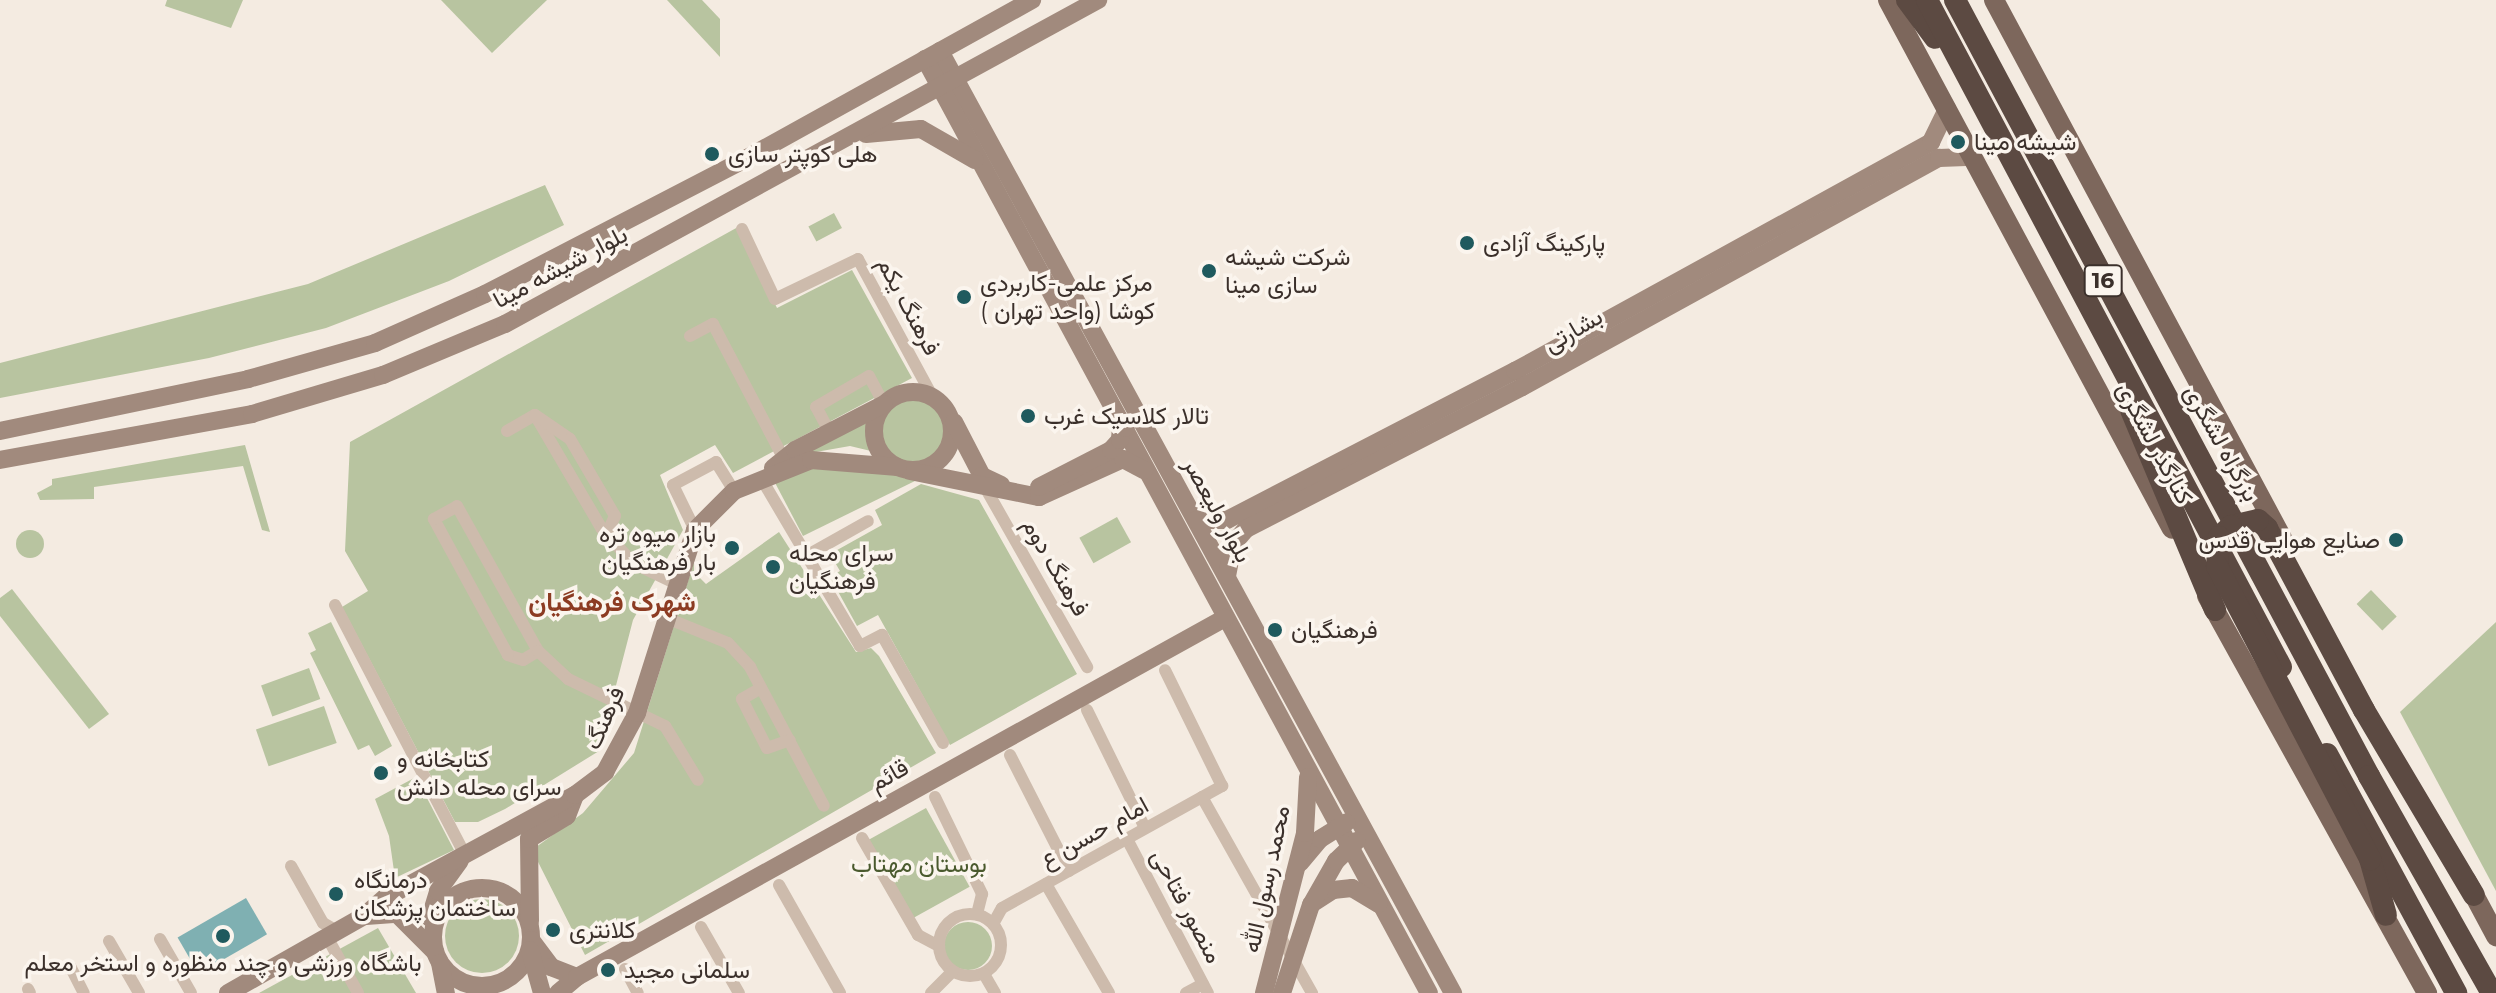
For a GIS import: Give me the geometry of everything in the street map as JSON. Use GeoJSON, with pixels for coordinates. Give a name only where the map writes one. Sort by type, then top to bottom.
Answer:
{"type":"FeatureCollection","features":[{"type":"Feature","properties":{"kind":"highway"},"geometry":{"type":"LineString","coordinates":[[1907,0],[1982,101]]}},
{"type":"Feature","properties":{"kind":"highway","name":"بزرگراه لشگری"},"geometry":{"type":"LineString","coordinates":[[1927,0],[2456,993]]}},
{"type":"Feature","properties":{"kind":"highway","name":"بزرگراه لشگری"},"geometry":{"type":"LineString","coordinates":[[1955,0],[2369,776],[2492,993]]}},
{"type":"Feature","properties":{"kind":"highway"},"geometry":{"type":"LineString","coordinates":[[2107,337],[2125,397],[2215,610]]}},
{"type":"Feature","properties":{"kind":"highway"},"geometry":{"type":"LineString","coordinates":[[2386,915],[2370,859],[2217,566],[2219,537],[2231,526],[2258,520],[2267,528],[2364,710],[2474,895]]}},
{"type":"Feature","properties":{"kind":"main road","name":"کنارگذر لشگری"},"geometry":{"type":"LineString","coordinates":[[1888,0],[2215,610],[2427,993]]}},
{"type":"Feature","properties":{"kind":"main road"},"geometry":{"type":"LineString","coordinates":[[1994,0],[2496,936]]}},
{"type":"Feature","properties":{"kind":"street","name":"بلوار شیشه مینا"},"geometry":{"type":"LineString","coordinates":[[0,431],[248,379],[385,339],[513,280],[1032,0]]}},
{"type":"Feature","properties":{"kind":"street","name":"بلوار شیشه مینا"},"geometry":{"type":"LineString","coordinates":[[0,460],[252,414],[396,370],[505,324],[848,141],[946,81],[1098,0]]}},
{"type":"Feature","properties":{"kind":"street","name":"بلوار ولیعصر"},"geometry":{"type":"LineString","coordinates":[[932,55],[1130,421],[1145,469],[1336,829],[1429,993]]}},
{"type":"Feature","properties":{"kind":"street","name":"بلوار ولیعصر"},"geometry":{"type":"LineString","coordinates":[[946,81],[981,164],[1130,421],[1159,454],[1453,993]]}},
{"type":"Feature","properties":{"kind":"street"},"geometry":{"type":"LineString","coordinates":[[1935,150],[1947,109]]}},
{"type":"Feature","properties":{"kind":"street"},"geometry":{"type":"LineString","coordinates":[[848,141],[898,128],[921,129],[938,134],[981,164]]}},
{"type":"Feature","properties":{"kind":"street","name":"بشارتی"},"geometry":{"type":"LineString","coordinates":[[1196,520],[1227,520],[1650,303],[1935,150],[1973,157]]}},
{"type":"Feature","properties":{"kind":"street","name":"فرهنگ یکم"},"geometry":{"type":"LineString","coordinates":[[742,229],[775,299],[858,259],[932,396]]}},
{"type":"Feature","properties":{"kind":"street","name":"بشارتی"},"geometry":{"type":"LineString","coordinates":[[1227,576],[1233,544],[1246,529],[1522,387],[1650,303]]}},
{"type":"Feature","properties":{"kind":"street"},"geometry":{"type":"LineString","coordinates":[[690,336],[713,324],[784,459]]}},
{"type":"Feature","properties":{"kind":"street"},"geometry":{"type":"LineString","coordinates":[[385,339],[396,370]]}},
{"type":"Feature","properties":{"kind":"street"},"geometry":{"type":"LineString","coordinates":[[829,431],[816,407],[869,376],[884,404],[874,427],[879,451],[904,469],[927,467],[947,451],[952,426],[948,413]]}},
{"type":"Feature","properties":{"kind":"street","name":"فرهنگ"},"geometry":{"type":"LineString","coordinates":[[761,478],[784,459],[829,431],[906,392],[932,396]]}},
{"type":"Feature","properties":{"kind":"street"},"geometry":{"type":"LineString","coordinates":[[932,396],[948,413],[982,476],[1017,494]]}},
{"type":"Feature","properties":{"kind":"street"},"geometry":{"type":"LineString","coordinates":[[507,431],[535,415]]}},
{"type":"Feature","properties":{"kind":"street"},"geometry":{"type":"LineString","coordinates":[[535,415],[570,439],[615,516],[607,533]]}},
{"type":"Feature","properties":{"kind":"street"},"geometry":{"type":"LineString","coordinates":[[535,415],[607,533],[633,563],[675,583]]}},
{"type":"Feature","properties":{"kind":"street"},"geometry":{"type":"LineString","coordinates":[[1130,421],[1114,456],[1135,461],[1145,469],[1150,452],[1159,454]]}},
{"type":"Feature","properties":{"kind":"street","name":"فرهنگ"},"geometry":{"type":"LineString","coordinates":[[228,993],[364,916],[385,898],[465,855],[524,831],[605,772],[637,713],[664,617],[695,530],[734,491],[811,460],[904,469],[986,489],[1039,497],[1114,456]]}},
{"type":"Feature","properties":{"kind":"street"},"geometry":{"type":"LineString","coordinates":[[695,530],[673,485],[716,462],[734,491]]}},
{"type":"Feature","properties":{"kind":"street"},"geometry":{"type":"LineString","coordinates":[[761,478],[860,646],[882,635],[943,743]]}},
{"type":"Feature","properties":{"kind":"street","name":"فرهنگ دوم"},"geometry":{"type":"LineString","coordinates":[[986,489],[1087,667]]}},
{"type":"Feature","properties":{"kind":"street"},"geometry":{"type":"LineString","coordinates":[[538,651],[523,660],[508,655],[434,519],[457,506],[538,651],[568,679],[665,726],[698,780]]}},
{"type":"Feature","properties":{"kind":"street"},"geometry":{"type":"LineString","coordinates":[[806,556],[868,521]]}},
{"type":"Feature","properties":{"kind":"street"},"geometry":{"type":"LineString","coordinates":[[335,605],[465,855],[433,902],[429,922],[446,993]]}},
{"type":"Feature","properties":{"kind":"street"},"geometry":{"type":"LineString","coordinates":[[664,617],[728,643],[761,688],[824,806]]}},
{"type":"Feature","properties":{"kind":"street","name":"قائم"},"geometry":{"type":"LineString","coordinates":[[558,993],[577,977],[1225,618]]}},
{"type":"Feature","properties":{"kind":"street","name":"امام حسن ع"},"geometry":{"type":"LineString","coordinates":[[993,924],[1002,908],[1222,786],[1165,670]]}},
{"type":"Feature","properties":{"kind":"street"},"geometry":{"type":"LineString","coordinates":[[761,688],[742,699],[767,748],[790,740]]}},
{"type":"Feature","properties":{"kind":"street"},"geometry":{"type":"LineString","coordinates":[[1087,710],[1145,828]]}},
{"type":"Feature","properties":{"kind":"street"},"geometry":{"type":"LineString","coordinates":[[1010,755],[1069,871]]}},
{"type":"Feature","properties":{"kind":"street","name":"محمد رسول الله"},"geometry":{"type":"LineString","coordinates":[[1264,993],[1305,833],[1308,774]]}},
{"type":"Feature","properties":{"kind":"street"},"geometry":{"type":"LineString","coordinates":[[935,797],[982,894],[977,914]]}},
{"type":"Feature","properties":{"kind":"street"},"geometry":{"type":"LineString","coordinates":[[1202,797],[1312,993]]}},
{"type":"Feature","properties":{"kind":"street"},"geometry":{"type":"LineString","coordinates":[[1289,888],[1310,849],[1356,818]]}},
{"type":"Feature","properties":{"kind":"street"},"geometry":{"type":"LineString","coordinates":[[364,916],[397,914],[424,936],[456,979],[486,989],[512,976],[530,940],[524,831]]}},
{"type":"Feature","properties":{"kind":"street","name":"محمد رسول الله"},"geometry":{"type":"LineString","coordinates":[[1282,993],[1315,898],[1348,847],[1366,835]]}},
{"type":"Feature","properties":{"kind":"street"},"geometry":{"type":"LineString","coordinates":[[862,838],[918,935],[939,946],[953,971],[968,977],[984,974],[1001,951],[993,924],[977,914],[950,921],[939,946]]}},
{"type":"Feature","properties":{"kind":"street","name":"منصور فتاحی"},"geometry":{"type":"LineString","coordinates":[[1127,839],[1206,988]]}},
{"type":"Feature","properties":{"kind":"street"},"geometry":{"type":"LineString","coordinates":[[291,866],[332,934],[358,993]]}},
{"type":"Feature","properties":{"kind":"street"},"geometry":{"type":"LineString","coordinates":[[1289,888],[1303,874],[1311,876],[1315,898],[1333,890],[1352,888],[1380,905]]}},
{"type":"Feature","properties":{"kind":"street"},"geometry":{"type":"LineString","coordinates":[[1046,884],[1109,993]]}},
{"type":"Feature","properties":{"kind":"street"},"geometry":{"type":"LineString","coordinates":[[779,885],[840,993]]}},
{"type":"Feature","properties":{"kind":"street"},"geometry":{"type":"LineString","coordinates":[[437,953],[442,908],[472,889],[506,895],[523,911],[542,993]]}},
{"type":"Feature","properties":{"kind":"street"},"geometry":{"type":"LineString","coordinates":[[701,927],[739,993]]}},
{"type":"Feature","properties":{"kind":"street"},"geometry":{"type":"LineString","coordinates":[[160,939],[191,993]]}},
{"type":"Feature","properties":{"kind":"street"},"geometry":{"type":"LineString","coordinates":[[530,940],[551,967],[577,977]]}},
{"type":"Feature","properties":{"kind":"street"},"geometry":{"type":"LineString","coordinates":[[109,941],[139,993]]}},
{"type":"Feature","properties":{"kind":"street"},"geometry":{"type":"LineString","coordinates":[[70,966],[84,993]]}},
{"type":"Feature","properties":{"kind":"street"},"geometry":{"type":"LineString","coordinates":[[625,969],[638,993]]}},
{"type":"Feature","properties":{"kind":"street"},"geometry":{"type":"LineString","coordinates":[[931,993],[953,971]]}},
{"type":"Feature","properties":{"kind":"street"},"geometry":{"type":"LineString","coordinates":[[984,974],[995,993]]}},
{"type":"Feature","properties":{"kind":"street"},"geometry":{"type":"LineString","coordinates":[[1186,993],[1206,988]]}},
{"type":"Feature","properties":{"kind":"green space"},"geometry":{"type":"Polygon","coordinates":[[[167,0],[243,0],[231,28],[165,6],[167,0]]]}},
{"type":"Feature","properties":{"kind":"green space"},"geometry":{"type":"Polygon","coordinates":[[[441,0],[547,0],[492,53],[441,0]]]}},
{"type":"Feature","properties":{"kind":"green space"},"geometry":{"type":"Polygon","coordinates":[[[667,0],[702,0],[720,19],[720,57],[667,0]]]}},
{"type":"Feature","properties":{"kind":"green space"},"geometry":{"type":"Polygon","coordinates":[[[545,185],[564,225],[449,281],[326,328],[209,358],[0,398],[0,363],[308,284],[545,185]]]}},
{"type":"Feature","properties":{"kind":"green space"},"geometry":{"type":"Polygon","coordinates":[[[834,213],[842,228],[816,242],[808,227],[834,213]]]}},
{"type":"Feature","properties":{"kind":"green space"},"geometry":{"type":"Polygon","coordinates":[[[738,227],[777,308],[852,270],[912,378],[733,473],[715,445],[660,475],[683,530],[633,620],[599,751],[505,809],[478,822],[455,822],[342,607],[368,591],[345,551],[350,442],[738,227]]]}},
{"type":"Feature","properties":{"kind":"green space"},"geometry":{"type":"Polygon","coordinates":[[[912,399],[930,405],[938,413],[944,431],[938,449],[930,457],[912,463],[894,457],[886,449],[880,431],[886,413],[894,405],[912,399]]]}},
{"type":"Feature","properties":{"kind":"green space"},"geometry":{"type":"Polygon","coordinates":[[[872,412],[867,435],[875,452],[850,446],[793,456],[872,412]]]}},
{"type":"Feature","properties":{"kind":"green space"},"geometry":{"type":"Polygon","coordinates":[[[245,445],[270,532],[262,530],[243,466],[94,487],[94,499],[40,500],[37,493],[52,485],[52,479],[245,445]]]}},
{"type":"Feature","properties":{"kind":"green space"},"geometry":{"type":"Polygon","coordinates":[[[813,466],[864,467],[917,480],[803,536],[772,477],[813,466]]]}},
{"type":"Feature","properties":{"kind":"green space"},"geometry":{"type":"Polygon","coordinates":[[[921,484],[979,500],[1077,674],[950,745],[878,615],[857,626],[830,577],[840,571],[830,554],[882,525],[875,510],[921,484]]]}},
{"type":"Feature","properties":{"kind":"green space"},"geometry":{"type":"Polygon","coordinates":[[[1117,517],[1131,542],[1093,563],[1079,538],[1117,517]]]}},
{"type":"Feature","properties":{"kind":"green space"},"geometry":{"type":"Polygon","coordinates":[[[30,530],[40,534],[44,544],[40,554],[30,558],[20,554],[16,544],[20,534],[30,530]]]}},
{"type":"Feature","properties":{"kind":"green space"},"geometry":{"type":"Polygon","coordinates":[[[779,532],[856,652],[871,648],[879,656],[936,753],[585,955],[532,850],[583,813],[634,753],[694,562],[694,572],[706,584],[779,532]]]}},
{"type":"Feature","properties":{"kind":"green space"},"geometry":{"type":"Polygon","coordinates":[[[12,589],[109,714],[89,729],[0,616],[0,598],[12,589]]]}},
{"type":"Feature","properties":{"kind":"green space"},"geometry":{"type":"Polygon","coordinates":[[[2371,590],[2397,617],[2382,631],[2357,604],[2371,590]]]}},
{"type":"Feature","properties":{"kind":"green space"},"geometry":{"type":"Polygon","coordinates":[[[331,622],[392,746],[375,756],[369,745],[358,750],[310,653],[316,650],[308,633],[331,622]]]}},
{"type":"Feature","properties":{"kind":"green space"},"geometry":{"type":"Polygon","coordinates":[[[2496,622],[2496,891],[2400,712],[2496,622]]]}},
{"type":"Feature","properties":{"kind":"green space"},"geometry":{"type":"Polygon","coordinates":[[[309,668],[320,699],[272,716],[261,685],[309,668]]]}},
{"type":"Feature","properties":{"kind":"green space"},"geometry":{"type":"Polygon","coordinates":[[[324,706],[337,743],[269,766],[256,729],[324,706]]]}},
{"type":"Feature","properties":{"kind":"green space"},"geometry":{"type":"Polygon","coordinates":[[[416,777],[454,850],[395,878],[389,836],[375,799],[416,777]]]}},
{"type":"Feature","properties":{"kind":"green space","name":"بوستان مهتاب"},"geometry":{"type":"Polygon","coordinates":[[[926,808],[970,887],[912,919],[868,840],[926,808]]]}},
{"type":"Feature","properties":{"kind":"green space"},"geometry":{"type":"Polygon","coordinates":[[[475,899],[489,899],[503,905],[513,915],[519,936],[513,957],[503,967],[489,973],[475,973],[461,967],[451,957],[445,943],[445,929],[451,915],[461,905],[475,899]]]}},
{"type":"Feature","properties":{"kind":"green space"},"geometry":{"type":"Polygon","coordinates":[[[968,922],[985,929],[992,946],[985,963],[968,970],[951,963],[944,946],[951,929],[968,922]]]}},
{"type":"Feature","properties":{"kind":"green space"},"geometry":{"type":"Polygon","coordinates":[[[378,928],[416,993],[259,993],[378,928]]]}},
{"type":"Feature","properties":{"kind":"water","name":"باشگاه ورزشی و چند منظوره و استخر معلم"},"geometry":{"type":"Polygon","coordinates":[[[246,898],[267,934],[199,974],[178,938],[246,898]]]}},
{"type":"Feature","properties":{"kind":"place","name":"شیشه مینا"},"geometry":{"type":"Point","coordinates":[1958,142]}},
{"type":"Feature","properties":{"kind":"place","name":"هلی کوپتر سازی"},"geometry":{"type":"Point","coordinates":[712,154]}},
{"type":"Feature","properties":{"kind":"place","name":"پارکینگ آزادی"},"geometry":{"type":"Point","coordinates":[1467,243]}},
{"type":"Feature","properties":{"kind":"place","name":"شرکت شیشه سازی مینا"},"geometry":{"type":"Point","coordinates":[1209,271]}},
{"type":"Feature","properties":{"kind":"place","name":"مرکز علمی-کاربردی کوشا (واحد تهران )"},"geometry":{"type":"Point","coordinates":[964,297]}},
{"type":"Feature","properties":{"kind":"place","name":"تالار کلاسیک غرب"},"geometry":{"type":"Point","coordinates":[1028,416]}},
{"type":"Feature","properties":{"kind":"place","name":"صنایع هوایی قدس"},"geometry":{"type":"Point","coordinates":[2396,540]}},
{"type":"Feature","properties":{"kind":"place","name":"بازار میوه تره بار فرهنگیان"},"geometry":{"type":"Point","coordinates":[732,548]}},
{"type":"Feature","properties":{"kind":"place","name":"سرای محله فرهنگیان"},"geometry":{"type":"Point","coordinates":[773,567]}},
{"type":"Feature","properties":{"kind":"place","name":"فرهنگیان"},"geometry":{"type":"Point","coordinates":[1275,630]}},
{"type":"Feature","properties":{"kind":"place","name":"کتابخانه و سرای محله دانش"},"geometry":{"type":"Point","coordinates":[381,773]}},
{"type":"Feature","properties":{"kind":"place","name":"درمانگاه ساختمان پزشکان"},"geometry":{"type":"Point","coordinates":[336,894]}},
{"type":"Feature","properties":{"kind":"place","name":"کلانتری"},"geometry":{"type":"Point","coordinates":[553,930]}},
{"type":"Feature","properties":{"kind":"place","name":"باشگاه ورزشی و چند منظوره و استخر معلم"},"geometry":{"type":"Point","coordinates":[223,936]}},
{"type":"Feature","properties":{"kind":"place","name":"سلمانی مجید"},"geometry":{"type":"Point","coordinates":[608,970]}},
{"type":"Feature","properties":{"kind":"district","name":"شهرک فرهنگیان"},"geometry":{"type":"Point","coordinates":[612,603]}}]}
